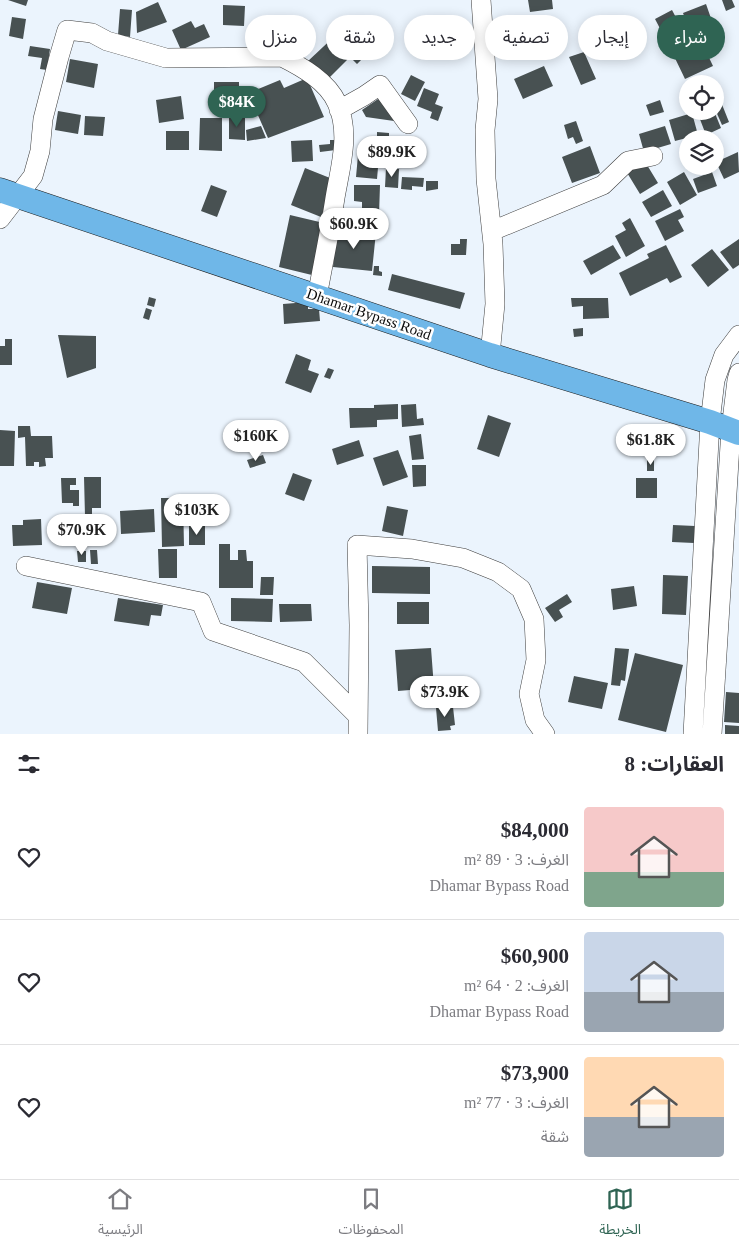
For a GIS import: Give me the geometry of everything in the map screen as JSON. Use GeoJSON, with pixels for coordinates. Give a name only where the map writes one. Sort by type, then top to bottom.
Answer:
{"type":"FeatureCollection","features":[{"type":"Feature","properties":{"kind":"main road","name":"Dhamar Bypass Road"},"geometry":{"type":"LineString","coordinates":[[8,193],[490,355],[727,428]]}},
{"type":"Feature","properties":{"kind":"street"},"geometry":{"type":"LineString","coordinates":[[482,0],[488,100],[485,130],[486,179],[492,231],[494,304],[490,355]]}},
{"type":"Feature","properties":{"kind":"street"},"geometry":{"type":"LineString","coordinates":[[0,219],[8,193],[33,176],[40,151],[43,119],[67,30],[92,33],[107,41],[166,58],[282,57],[299,65],[321,82],[337,103],[343,127],[343,161],[317,297]]}},
{"type":"Feature","properties":{"kind":"street"},"geometry":{"type":"LineString","coordinates":[[339,110],[380,85],[408,124]]}},
{"type":"Feature","properties":{"kind":"street"},"geometry":{"type":"LineString","coordinates":[[492,231],[602,185],[628,161],[654,156]]}},
{"type":"Feature","properties":{"kind":"street"},"geometry":{"type":"LineString","coordinates":[[712,734],[727,428],[715,380],[724,355],[739,334]]}},
{"type":"Feature","properties":{"kind":"street"},"geometry":{"type":"LineString","coordinates":[[693,734],[727,428],[739,373]]}},
{"type":"Feature","properties":{"kind":"street"},"geometry":{"type":"LineString","coordinates":[[358,725],[359,625],[357,546],[412,549],[463,558],[498,572],[520,589],[534,619],[536,660],[529,694],[535,720],[545,734]]}},
{"type":"Feature","properties":{"kind":"street"},"geometry":{"type":"LineString","coordinates":[[26,566],[201,602],[214,632],[304,662],[358,725]]}},
{"type":"Feature","properties":{"kind":"building"},"geometry":{"type":"Polygon","coordinates":[[[8,0],[28,0],[26,6],[8,0]]]}},
{"type":"Feature","properties":{"kind":"building"},"geometry":{"type":"Polygon","coordinates":[[[528,0],[552,0],[553,9],[530,12],[528,0]]]}},
{"type":"Feature","properties":{"kind":"building"},"geometry":{"type":"Polygon","coordinates":[[[722,0],[732,0],[735,7],[726,11],[722,0]]]}},
{"type":"Feature","properties":{"kind":"building"},"geometry":{"type":"Polygon","coordinates":[[[158,2],[167,22],[137,33],[136,12],[158,2]]]}},
{"type":"Feature","properties":{"kind":"building"},"geometry":{"type":"Polygon","coordinates":[[[706,4],[710,15],[684,15],[683,13],[706,4]]]}},
{"type":"Feature","properties":{"kind":"building"},"geometry":{"type":"Polygon","coordinates":[[[223,5],[245,6],[244,26],[223,25],[223,5]]]}},
{"type":"Feature","properties":{"kind":"building"},"geometry":{"type":"Polygon","coordinates":[[[120,9],[132,10],[130,37],[118,35],[120,9]]]}},
{"type":"Feature","properties":{"kind":"building"},"geometry":{"type":"Polygon","coordinates":[[[672,10],[675,15],[663,15],[672,10]]]}},
{"type":"Feature","properties":{"kind":"building"},"geometry":{"type":"Polygon","coordinates":[[[12,17],[26,19],[23,39],[9,36],[12,17]]]}},
{"type":"Feature","properties":{"kind":"building"},"geometry":{"type":"Polygon","coordinates":[[[191,21],[195,28],[204,24],[210,37],[181,50],[172,30],[191,21]]]}},
{"type":"Feature","properties":{"kind":"building"},"geometry":{"type":"Polygon","coordinates":[[[326,44],[326,60],[347,60],[326,81],[307,62],[316,60],[316,54],[326,44]]]}},
{"type":"Feature","properties":{"kind":"building"},"geometry":{"type":"Polygon","coordinates":[[[30,46],[50,49],[47,70],[40,69],[42,58],[28,56],[30,46]]]}},
{"type":"Feature","properties":{"kind":"building"},"geometry":{"type":"Polygon","coordinates":[[[578,54],[578,60],[588,60],[596,79],[581,85],[569,57],[578,54]]]}},
{"type":"Feature","properties":{"kind":"building"},"geometry":{"type":"Polygon","coordinates":[[[70,59],[98,64],[94,88],[66,82],[70,59]]]}},
{"type":"Feature","properties":{"kind":"building"},"geometry":{"type":"Polygon","coordinates":[[[353,60],[361,60],[357,64],[353,60]]]}},
{"type":"Feature","properties":{"kind":"building"},"geometry":{"type":"Polygon","coordinates":[[[676,60],[710,60],[713,66],[694,75],[683,75],[676,60]]]}},
{"type":"Feature","properties":{"kind":"building"},"geometry":{"type":"Polygon","coordinates":[[[544,66],[553,86],[523,99],[514,79],[544,66]]]}},
{"type":"Feature","properties":{"kind":"building"},"geometry":{"type":"Polygon","coordinates":[[[411,75],[425,82],[415,101],[401,94],[411,75]]]}},
{"type":"Feature","properties":{"kind":"building"},"geometry":{"type":"Polygon","coordinates":[[[307,78],[324,117],[268,138],[257,113],[246,117],[244,95],[280,80],[284,88],[307,78]]]}},
{"type":"Feature","properties":{"kind":"building"},"geometry":{"type":"Polygon","coordinates":[[[214,82],[239,82],[239,112],[214,112],[214,82]]]}},
{"type":"Feature","properties":{"kind":"building"},"geometry":{"type":"Polygon","coordinates":[[[424,88],[439,94],[435,104],[443,107],[438,121],[430,118],[432,112],[417,106],[424,88]]]}},
{"type":"Feature","properties":{"kind":"building"},"geometry":{"type":"Polygon","coordinates":[[[181,96],[184,119],[159,123],[156,100],[181,96]]]}},
{"type":"Feature","properties":{"kind":"building"},"geometry":{"type":"Polygon","coordinates":[[[381,97],[401,122],[366,117],[362,110],[381,97]]]}},
{"type":"Feature","properties":{"kind":"building"},"geometry":{"type":"Polygon","coordinates":[[[660,100],[664,112],[650,116],[646,105],[660,100]]]}},
{"type":"Feature","properties":{"kind":"building"},"geometry":{"type":"Polygon","coordinates":[[[724,110],[729,122],[722,125],[720,120],[724,120],[724,110]]]}},
{"type":"Feature","properties":{"kind":"building"},"geometry":{"type":"Polygon","coordinates":[[[58,111],[81,115],[78,134],[55,130],[58,111]]]}},
{"type":"Feature","properties":{"kind":"building"},"geometry":{"type":"Polygon","coordinates":[[[85,116],[105,117],[103,136],[84,135],[85,116]]]}},
{"type":"Feature","properties":{"kind":"building"},"geometry":{"type":"Polygon","coordinates":[[[229,117],[245,117],[245,140],[229,139],[229,117]]]}},
{"type":"Feature","properties":{"kind":"building"},"geometry":{"type":"Polygon","coordinates":[[[679,117],[679,120],[694,120],[697,130],[679,130],[679,140],[675,141],[669,120],[679,117]]]}},
{"type":"Feature","properties":{"kind":"building"},"geometry":{"type":"Polygon","coordinates":[[[200,118],[222,118],[222,151],[199,150],[200,118]]]}},
{"type":"Feature","properties":{"kind":"building"},"geometry":{"type":"Polygon","coordinates":[[[700,120],[718,120],[721,128],[717,130],[704,130],[700,120]]]}},
{"type":"Feature","properties":{"kind":"building"},"geometry":{"type":"Polygon","coordinates":[[[576,121],[583,141],[576,144],[573,137],[568,139],[564,125],[576,121]]]}},
{"type":"Feature","properties":{"kind":"building"},"geometry":{"type":"Polygon","coordinates":[[[261,126],[266,138],[247,141],[246,130],[261,126]]]}},
{"type":"Feature","properties":{"kind":"building"},"geometry":{"type":"Polygon","coordinates":[[[665,126],[671,144],[644,152],[639,134],[665,126]]]}},
{"type":"Feature","properties":{"kind":"building"},"geometry":{"type":"Polygon","coordinates":[[[166,131],[189,131],[189,150],[166,150],[166,131]]]}},
{"type":"Feature","properties":{"kind":"building"},"geometry":{"type":"Polygon","coordinates":[[[377,132],[389,133],[389,142],[377,142],[377,132]]]}},
{"type":"Feature","properties":{"kind":"building"},"geometry":{"type":"Polygon","coordinates":[[[312,140],[313,161],[292,162],[291,141],[312,140]]]}},
{"type":"Feature","properties":{"kind":"building"},"geometry":{"type":"Polygon","coordinates":[[[330,140],[336,140],[336,150],[320,152],[319,145],[330,144],[330,140]]]}},
{"type":"Feature","properties":{"kind":"building"},"geometry":{"type":"Polygon","coordinates":[[[590,146],[600,173],[572,183],[562,157],[590,146]]]}},
{"type":"Feature","properties":{"kind":"building"},"geometry":{"type":"Polygon","coordinates":[[[738,152],[739,172],[724,179],[722,175],[724,175],[724,158],[738,152]]]}},
{"type":"Feature","properties":{"kind":"building"},"geometry":{"type":"Polygon","coordinates":[[[358,155],[379,156],[377,179],[356,177],[358,155]]]}},
{"type":"Feature","properties":{"kind":"building"},"geometry":{"type":"Polygon","coordinates":[[[644,160],[658,183],[640,194],[626,171],[644,160]]]}},
{"type":"Feature","properties":{"kind":"building"},"geometry":{"type":"Polygon","coordinates":[[[305,168],[335,180],[321,217],[291,205],[305,168]]]}},
{"type":"Feature","properties":{"kind":"building"},"geometry":{"type":"Polygon","coordinates":[[[386,168],[399,169],[398,188],[385,187],[386,168]]]}},
{"type":"Feature","properties":{"kind":"building"},"geometry":{"type":"Polygon","coordinates":[[[679,175],[686,175],[697,195],[680,205],[667,182],[679,175]]]}},
{"type":"Feature","properties":{"kind":"building"},"geometry":{"type":"Polygon","coordinates":[[[704,175],[713,175],[717,186],[698,193],[693,179],[704,175]]]}},
{"type":"Feature","properties":{"kind":"building"},"geometry":{"type":"Polygon","coordinates":[[[402,177],[424,178],[423,187],[412,186],[412,190],[401,189],[402,177]]]}},
{"type":"Feature","properties":{"kind":"building"},"geometry":{"type":"Polygon","coordinates":[[[426,181],[438,181],[438,189],[426,191],[426,181]]]}},
{"type":"Feature","properties":{"kind":"building"},"geometry":{"type":"Polygon","coordinates":[[[211,185],[227,191],[217,217],[201,211],[211,185]]]}},
{"type":"Feature","properties":{"kind":"building"},"geometry":{"type":"Polygon","coordinates":[[[354,185],[380,185],[379,215],[376,215],[376,221],[352,220],[352,210],[362,210],[362,202],[354,201],[354,185]]]}},
{"type":"Feature","properties":{"kind":"building"},"geometry":{"type":"Polygon","coordinates":[[[663,190],[672,206],[651,217],[642,202],[663,190]]]}},
{"type":"Feature","properties":{"kind":"building"},"geometry":{"type":"Polygon","coordinates":[[[680,209],[684,217],[678,220],[684,231],[665,241],[655,221],[680,209]]]}},
{"type":"Feature","properties":{"kind":"building"},"geometry":{"type":"Polygon","coordinates":[[[290,215],[328,224],[316,276],[279,267],[290,215]]]}},
{"type":"Feature","properties":{"kind":"building"},"geometry":{"type":"Polygon","coordinates":[[[630,218],[645,246],[626,257],[615,236],[626,230],[622,223],[630,218]]]}},
{"type":"Feature","properties":{"kind":"building"},"geometry":{"type":"Polygon","coordinates":[[[337,228],[376,232],[372,271],[333,267],[337,228]]]}},
{"type":"Feature","properties":{"kind":"building"},"geometry":{"type":"Polygon","coordinates":[[[460,239],[467,239],[466,255],[451,255],[451,244],[460,244],[460,239]]]}},
{"type":"Feature","properties":{"kind":"building"},"geometry":{"type":"Polygon","coordinates":[[[739,239],[739,265],[733,269],[720,252],[739,239]]]}},
{"type":"Feature","properties":{"kind":"building"},"geometry":{"type":"Polygon","coordinates":[[[613,245],[621,258],[591,275],[583,261],[613,245]]]}},
{"type":"Feature","properties":{"kind":"building"},"geometry":{"type":"Polygon","coordinates":[[[666,245],[682,277],[670,283],[667,278],[630,296],[619,273],[649,258],[647,254],[666,245]]]}},
{"type":"Feature","properties":{"kind":"building"},"geometry":{"type":"Polygon","coordinates":[[[712,249],[729,270],[708,287],[691,265],[712,249]]]}},
{"type":"Feature","properties":{"kind":"building"},"geometry":{"type":"Polygon","coordinates":[[[374,266],[379,266],[382,276],[373,275],[374,266]]]}},
{"type":"Feature","properties":{"kind":"building"},"geometry":{"type":"Polygon","coordinates":[[[392,274],[465,293],[460,309],[388,290],[392,274]]]}},
{"type":"Feature","properties":{"kind":"building"},"geometry":{"type":"Polygon","coordinates":[[[149,297],[156,299],[154,307],[147,305],[149,297]]]}},
{"type":"Feature","properties":{"kind":"building"},"geometry":{"type":"Polygon","coordinates":[[[571,298],[608,298],[609,318],[583,319],[583,306],[572,307],[571,298]]]}},
{"type":"Feature","properties":{"kind":"building"},"geometry":{"type":"Polygon","coordinates":[[[308,302],[308,309],[319,309],[320,321],[284,324],[283,304],[308,302]]]}},
{"type":"Feature","properties":{"kind":"building"},"geometry":{"type":"Polygon","coordinates":[[[146,308],[152,310],[149,320],[143,318],[146,308]]]}},
{"type":"Feature","properties":{"kind":"building"},"geometry":{"type":"Polygon","coordinates":[[[583,328],[583,336],[574,337],[573,329],[583,328]]]}},
{"type":"Feature","properties":{"kind":"building"},"geometry":{"type":"Polygon","coordinates":[[[58,335],[96,336],[96,368],[67,378],[58,335]]]}},
{"type":"Feature","properties":{"kind":"building"},"geometry":{"type":"Polygon","coordinates":[[[5,339],[12,339],[12,365],[0,365],[0,346],[5,346],[5,339]]]}},
{"type":"Feature","properties":{"kind":"building"},"geometry":{"type":"Polygon","coordinates":[[[296,354],[311,360],[308,370],[319,374],[311,393],[285,383],[296,354]]]}},
{"type":"Feature","properties":{"kind":"building"},"geometry":{"type":"Polygon","coordinates":[[[328,368],[334,370],[330,379],[324,377],[328,368]]]}},
{"type":"Feature","properties":{"kind":"building"},"geometry":{"type":"Polygon","coordinates":[[[398,404],[398,419],[377,420],[377,427],[350,428],[349,408],[374,408],[374,405],[398,404]]]}},
{"type":"Feature","properties":{"kind":"building"},"geometry":{"type":"Polygon","coordinates":[[[416,404],[417,419],[423,418],[424,425],[402,427],[401,405],[416,404]]]}},
{"type":"Feature","properties":{"kind":"building"},"geometry":{"type":"Polygon","coordinates":[[[488,415],[511,423],[499,457],[477,449],[488,415]]]}},
{"type":"Feature","properties":{"kind":"building"},"geometry":{"type":"Polygon","coordinates":[[[18,426],[30,426],[31,436],[52,436],[53,458],[45,458],[46,466],[39,467],[39,462],[34,462],[34,466],[26,466],[25,437],[18,438],[18,426]]]}},
{"type":"Feature","properties":{"kind":"building"},"geometry":{"type":"Polygon","coordinates":[[[0,430],[15,431],[14,466],[0,466],[0,430]]]}},
{"type":"Feature","properties":{"kind":"building"},"geometry":{"type":"Polygon","coordinates":[[[421,434],[424,459],[412,460],[409,436],[421,434]]]}},
{"type":"Feature","properties":{"kind":"building"},"geometry":{"type":"Polygon","coordinates":[[[359,440],[364,456],[337,465],[332,449],[359,440]]]}},
{"type":"Feature","properties":{"kind":"building"},"geometry":{"type":"Polygon","coordinates":[[[398,450],[408,477],[383,486],[373,458],[398,450]]]}},
{"type":"Feature","properties":{"kind":"building"},"geometry":{"type":"Polygon","coordinates":[[[263,455],[266,463],[250,468],[247,460],[263,455]]]}},
{"type":"Feature","properties":{"kind":"building"},"geometry":{"type":"Polygon","coordinates":[[[647,460],[654,460],[654,471],[647,471],[647,460]]]}},
{"type":"Feature","properties":{"kind":"building"},"geometry":{"type":"Polygon","coordinates":[[[412,465],[426,465],[426,486],[413,487],[412,465]]]}},
{"type":"Feature","properties":{"kind":"building"},"geometry":{"type":"Polygon","coordinates":[[[293,473],[312,480],[304,501],[285,494],[293,473]]]}},
{"type":"Feature","properties":{"kind":"building"},"geometry":{"type":"Polygon","coordinates":[[[84,477],[101,477],[101,508],[92,508],[92,516],[85,516],[84,477]]]}},
{"type":"Feature","properties":{"kind":"building"},"geometry":{"type":"Polygon","coordinates":[[[61,478],[76,478],[76,485],[70,485],[70,490],[79,490],[79,506],[73,506],[73,503],[62,503],[61,478]]]}},
{"type":"Feature","properties":{"kind":"building"},"geometry":{"type":"Polygon","coordinates":[[[636,478],[657,478],[657,498],[636,498],[636,478]]]}},
{"type":"Feature","properties":{"kind":"building"},"geometry":{"type":"Polygon","coordinates":[[[161,498],[183,498],[184,546],[162,547],[161,498]]]}},
{"type":"Feature","properties":{"kind":"building"},"geometry":{"type":"Polygon","coordinates":[[[387,506],[408,510],[403,536],[382,531],[387,506]]]}},
{"type":"Feature","properties":{"kind":"building"},"geometry":{"type":"Polygon","coordinates":[[[154,509],[155,532],[121,534],[120,511],[154,509]]]}},
{"type":"Feature","properties":{"kind":"building"},"geometry":{"type":"Polygon","coordinates":[[[41,519],[42,545],[13,546],[12,525],[23,525],[23,520],[41,519]]]}},
{"type":"Feature","properties":{"kind":"building"},"geometry":{"type":"Polygon","coordinates":[[[673,525],[695,526],[694,543],[672,542],[673,525]]]}},
{"type":"Feature","properties":{"kind":"building"},"geometry":{"type":"Polygon","coordinates":[[[189,526],[205,526],[205,545],[189,545],[189,526]]]}},
{"type":"Feature","properties":{"kind":"building"},"geometry":{"type":"Polygon","coordinates":[[[219,544],[230,544],[230,560],[238,560],[238,550],[246,550],[247,561],[253,561],[253,588],[219,588],[219,544]]]}},
{"type":"Feature","properties":{"kind":"building"},"geometry":{"type":"Polygon","coordinates":[[[158,549],[177,549],[177,578],[159,578],[158,549]]]}},
{"type":"Feature","properties":{"kind":"building"},"geometry":{"type":"Polygon","coordinates":[[[90,550],[97,550],[98,564],[91,564],[90,550]]]}},
{"type":"Feature","properties":{"kind":"building"},"geometry":{"type":"Polygon","coordinates":[[[77,551],[86,551],[86,562],[78,562],[77,551]]]}},
{"type":"Feature","properties":{"kind":"building"},"geometry":{"type":"Polygon","coordinates":[[[372,566],[430,567],[430,594],[372,593],[372,566]]]}},
{"type":"Feature","properties":{"kind":"building"},"geometry":{"type":"Polygon","coordinates":[[[663,575],[688,576],[686,615],[662,614],[663,575]]]}},
{"type":"Feature","properties":{"kind":"building"},"geometry":{"type":"Polygon","coordinates":[[[261,577],[274,577],[273,595],[260,595],[261,577]]]}},
{"type":"Feature","properties":{"kind":"building"},"geometry":{"type":"Polygon","coordinates":[[[37,582],[72,588],[67,614],[32,608],[37,582]]]}},
{"type":"Feature","properties":{"kind":"building"},"geometry":{"type":"Polygon","coordinates":[[[634,586],[637,606],[613,610],[611,589],[634,586]]]}},
{"type":"Feature","properties":{"kind":"building"},"geometry":{"type":"Polygon","coordinates":[[[567,594],[572,602],[559,610],[563,617],[555,622],[545,608],[567,594]]]}},
{"type":"Feature","properties":{"kind":"building"},"geometry":{"type":"Polygon","coordinates":[[[118,598],[163,605],[161,616],[151,615],[149,626],[114,621],[118,598]]]}},
{"type":"Feature","properties":{"kind":"building"},"geometry":{"type":"Polygon","coordinates":[[[231,598],[273,599],[272,622],[231,621],[231,598]]]}},
{"type":"Feature","properties":{"kind":"building"},"geometry":{"type":"Polygon","coordinates":[[[397,602],[429,602],[429,624],[397,624],[397,602]]]}},
{"type":"Feature","properties":{"kind":"building"},"geometry":{"type":"Polygon","coordinates":[[[279,604],[311,604],[312,621],[280,622],[279,604]]]}},
{"type":"Feature","properties":{"kind":"building"},"geometry":{"type":"Polygon","coordinates":[[[431,648],[434,688],[398,691],[395,650],[431,648]]]}},
{"type":"Feature","properties":{"kind":"building"},"geometry":{"type":"Polygon","coordinates":[[[615,648],[629,649],[625,681],[621,680],[620,686],[611,685],[615,648]]]}},
{"type":"Feature","properties":{"kind":"building"},"geometry":{"type":"Polygon","coordinates":[[[635,653],[683,665],[666,732],[618,720],[635,653]]]}},
{"type":"Feature","properties":{"kind":"building"},"geometry":{"type":"Polygon","coordinates":[[[574,676],[608,683],[602,709],[568,702],[574,676]]]}},
{"type":"Feature","properties":{"kind":"building"},"geometry":{"type":"Polygon","coordinates":[[[726,692],[739,693],[739,723],[724,722],[726,692]]]}},
{"type":"Feature","properties":{"kind":"building"},"geometry":{"type":"Polygon","coordinates":[[[453,707],[455,725],[450,726],[451,730],[438,731],[436,708],[453,707]]]}},
{"type":"Feature","properties":{"kind":"building"},"geometry":{"type":"Polygon","coordinates":[[[725,725],[739,726],[739,734],[725,734],[725,725]]]}}]}
